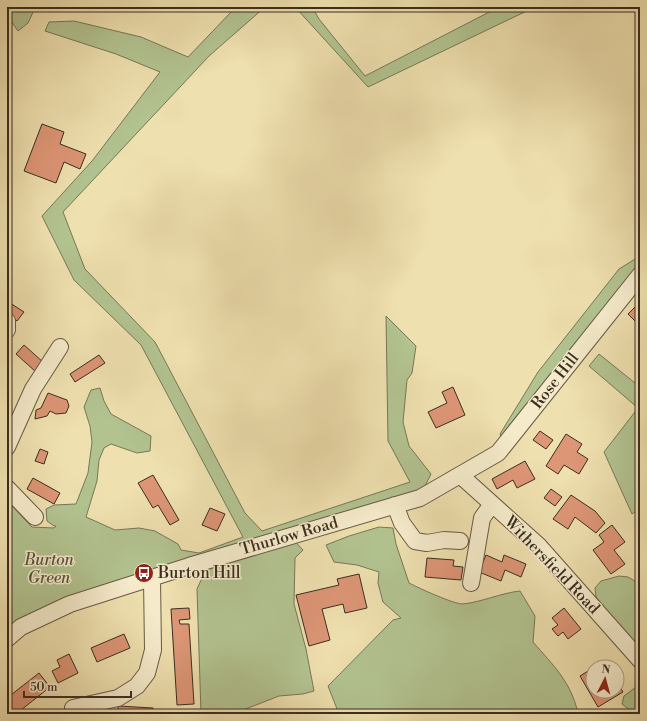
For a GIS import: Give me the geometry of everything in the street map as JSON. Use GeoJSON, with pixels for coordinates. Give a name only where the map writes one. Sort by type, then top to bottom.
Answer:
{"type":"FeatureCollection","features":[{"type":"Feature","properties":{"kind":"street","name":"Rose Hill"},"geometry":{"type":"LineString","coordinates":[[460,475],[498,453],[640,275]]}},
{"type":"Feature","properties":{"kind":"street"},"geometry":{"type":"LineString","coordinates":[[7,322],[7,330]]}},
{"type":"Feature","properties":{"kind":"street"},"geometry":{"type":"LineString","coordinates":[[7,447],[33,389],[60,347]]}},
{"type":"Feature","properties":{"kind":"street","name":"Withersfield Road"},"geometry":{"type":"LineString","coordinates":[[460,475],[538,546],[640,660]]}},
{"type":"Feature","properties":{"kind":"street","name":"Thurlow Road"},"geometry":{"type":"LineString","coordinates":[[7,639],[21,627],[70,604],[189,566],[420,498],[460,475]]}},
{"type":"Feature","properties":{"kind":"street"},"geometry":{"type":"LineString","coordinates":[[7,488],[34,517]]}},
{"type":"Feature","properties":{"kind":"street"},"geometry":{"type":"LineString","coordinates":[[471,583],[482,518],[492,504]]}},
{"type":"Feature","properties":{"kind":"street"},"geometry":{"type":"LineString","coordinates":[[395,505],[402,523],[415,541],[427,543],[444,540],[460,541]]}},
{"type":"Feature","properties":{"kind":"street"},"geometry":{"type":"LineString","coordinates":[[73,708],[118,698],[137,686],[147,673],[153,650],[152,578]]}},
{"type":"Feature","properties":{"kind":"green space"},"geometry":{"type":"Polygon","coordinates":[[[8,7],[35,8],[28,23],[18,31],[11,21],[8,7]]]}},
{"type":"Feature","properties":{"kind":"green space","name":"Burton Green"},"geometry":{"type":"Polygon","coordinates":[[[237,7],[265,7],[209,56],[63,212],[85,269],[155,342],[245,513],[262,531],[410,482],[388,441],[386,316],[416,346],[412,373],[407,380],[403,422],[409,446],[431,474],[425,486],[417,493],[288,534],[303,550],[295,558],[294,604],[306,649],[314,691],[303,694],[279,696],[233,714],[201,714],[197,589],[203,576],[189,566],[70,604],[7,639],[7,493],[11,505],[32,527],[54,528],[56,526],[47,521],[46,509],[54,505],[76,504],[88,473],[92,442],[90,426],[84,407],[91,390],[100,388],[104,401],[111,414],[151,436],[150,451],[137,453],[111,444],[104,448],[99,460],[97,481],[86,517],[115,530],[139,528],[155,531],[178,544],[181,550],[199,553],[243,537],[141,345],[74,280],[42,216],[92,161],[160,72],[116,54],[45,31],[49,22],[74,21],[141,37],[188,57],[237,7]]]}},
{"type":"Feature","properties":{"kind":"green space"},"geometry":{"type":"Polygon","coordinates":[[[295,7],[312,7],[319,19],[365,76],[499,7],[535,7],[368,87],[295,7]]]}},
{"type":"Feature","properties":{"kind":"green space"},"geometry":{"type":"Polygon","coordinates":[[[640,256],[640,284],[505,448],[500,434],[538,372],[619,269],[640,256]]]}},
{"type":"Feature","properties":{"kind":"green space"},"geometry":{"type":"Polygon","coordinates":[[[599,354],[640,387],[640,508],[632,514],[604,452],[638,408],[589,366],[599,354]]]}},
{"type":"Feature","properties":{"kind":"green space"},"geometry":{"type":"Polygon","coordinates":[[[379,527],[393,528],[396,544],[409,583],[428,592],[463,604],[520,591],[535,616],[533,642],[561,675],[571,693],[578,714],[339,714],[328,686],[393,620],[401,618],[383,602],[378,583],[379,572],[357,565],[334,562],[326,545],[379,527]]]}},
{"type":"Feature","properties":{"kind":"green space"},"geometry":{"type":"Polygon","coordinates":[[[619,576],[628,577],[640,584],[640,653],[596,597],[595,588],[601,581],[619,576]]]}},
{"type":"Feature","properties":{"kind":"green space"},"geometry":{"type":"Polygon","coordinates":[[[640,684],[640,714],[635,714],[622,704],[623,699],[625,699],[625,695],[640,684]]]}},
{"type":"Feature","properties":{"kind":"building"},"geometry":{"type":"Polygon","coordinates":[[[42,124],[64,132],[60,144],[86,154],[80,169],[64,162],[56,183],[24,171],[42,124]]]}},
{"type":"Feature","properties":{"kind":"building"},"geometry":{"type":"Polygon","coordinates":[[[7,301],[24,312],[17,321],[7,314],[7,301]]]}},
{"type":"Feature","properties":{"kind":"building"},"geometry":{"type":"Polygon","coordinates":[[[640,302],[640,323],[638,324],[628,314],[640,302]]]}},
{"type":"Feature","properties":{"kind":"building"},"geometry":{"type":"Polygon","coordinates":[[[24,345],[44,363],[36,372],[16,354],[24,345]]]}},
{"type":"Feature","properties":{"kind":"building"},"geometry":{"type":"Polygon","coordinates":[[[99,355],[105,363],[75,382],[70,374],[99,355]]]}},
{"type":"Feature","properties":{"kind":"building"},"geometry":{"type":"Polygon","coordinates":[[[453,387],[465,415],[436,428],[428,412],[447,403],[442,392],[453,387]]]}},
{"type":"Feature","properties":{"kind":"building"},"geometry":{"type":"Polygon","coordinates":[[[48,393],[67,400],[69,406],[66,413],[56,414],[50,411],[47,416],[35,419],[36,410],[41,408],[48,393]]]}},
{"type":"Feature","properties":{"kind":"building"},"geometry":{"type":"Polygon","coordinates":[[[540,431],[553,440],[546,449],[533,440],[540,431]]]}},
{"type":"Feature","properties":{"kind":"building"},"geometry":{"type":"Polygon","coordinates":[[[566,434],[582,444],[577,452],[588,459],[579,474],[564,465],[558,474],[546,466],[566,434]]]}},
{"type":"Feature","properties":{"kind":"building"},"geometry":{"type":"Polygon","coordinates":[[[40,449],[48,452],[44,464],[35,461],[40,449]]]}},
{"type":"Feature","properties":{"kind":"building"},"geometry":{"type":"Polygon","coordinates":[[[525,461],[535,479],[517,488],[513,480],[497,489],[492,479],[525,461]]]}},
{"type":"Feature","properties":{"kind":"building"},"geometry":{"type":"Polygon","coordinates":[[[153,475],[179,520],[170,525],[158,505],[153,508],[138,483],[153,475]]]}},
{"type":"Feature","properties":{"kind":"building"},"geometry":{"type":"Polygon","coordinates":[[[33,478],[60,493],[54,504],[27,489],[33,478]]]}},
{"type":"Feature","properties":{"kind":"building"},"geometry":{"type":"Polygon","coordinates":[[[551,489],[562,497],[555,506],[544,498],[551,489]]]}},
{"type":"Feature","properties":{"kind":"building"},"geometry":{"type":"Polygon","coordinates":[[[571,495],[595,511],[605,523],[596,533],[575,517],[568,529],[553,519],[571,495]]]}},
{"type":"Feature","properties":{"kind":"building"},"geometry":{"type":"Polygon","coordinates":[[[210,508],[225,514],[217,531],[202,525],[210,508]]]}},
{"type":"Feature","properties":{"kind":"building"},"geometry":{"type":"Polygon","coordinates":[[[612,525],[625,542],[614,550],[625,564],[611,574],[593,550],[604,542],[599,535],[612,525]]]}},
{"type":"Feature","properties":{"kind":"building"},"geometry":{"type":"Polygon","coordinates":[[[486,555],[502,562],[504,555],[526,564],[521,577],[505,570],[501,581],[479,572],[486,555]]]}},
{"type":"Feature","properties":{"kind":"building"},"geometry":{"type":"Polygon","coordinates":[[[427,558],[454,560],[453,566],[463,567],[461,580],[425,577],[427,558]]]}},
{"type":"Feature","properties":{"kind":"building"},"geometry":{"type":"Polygon","coordinates":[[[359,574],[367,608],[345,613],[343,604],[322,609],[330,640],[309,646],[296,595],[339,585],[337,579],[359,574]]]}},
{"type":"Feature","properties":{"kind":"building"},"geometry":{"type":"Polygon","coordinates":[[[189,608],[190,619],[179,620],[180,624],[189,624],[194,704],[177,705],[171,609],[189,608]]]}},
{"type":"Feature","properties":{"kind":"building"},"geometry":{"type":"Polygon","coordinates":[[[564,608],[581,629],[568,639],[563,632],[558,636],[552,629],[558,625],[552,618],[564,608]]]}},
{"type":"Feature","properties":{"kind":"building"},"geometry":{"type":"Polygon","coordinates":[[[124,634],[130,648],[97,662],[91,648],[124,634]]]}},
{"type":"Feature","properties":{"kind":"building"},"geometry":{"type":"Polygon","coordinates":[[[69,654],[78,673],[58,683],[52,671],[60,667],[57,660],[69,654]]]}},
{"type":"Feature","properties":{"kind":"building"},"geometry":{"type":"Polygon","coordinates":[[[39,673],[50,687],[16,714],[7,703],[7,698],[39,673]]]}},
{"type":"Feature","properties":{"kind":"building"},"geometry":{"type":"Polygon","coordinates":[[[585,673],[585,685],[580,676],[585,673]]]}},
{"type":"Feature","properties":{"kind":"building"},"geometry":{"type":"Polygon","coordinates":[[[593,699],[611,699],[598,707],[593,699]]]}},
{"type":"Feature","properties":{"kind":"building"},"geometry":{"type":"Polygon","coordinates":[[[118,706],[153,708],[153,714],[118,714],[118,706]]]}},
{"type":"Feature","properties":{"kind":"place","name":"Burton Hill"},"geometry":{"type":"Point","coordinates":[144,573]}}]}
